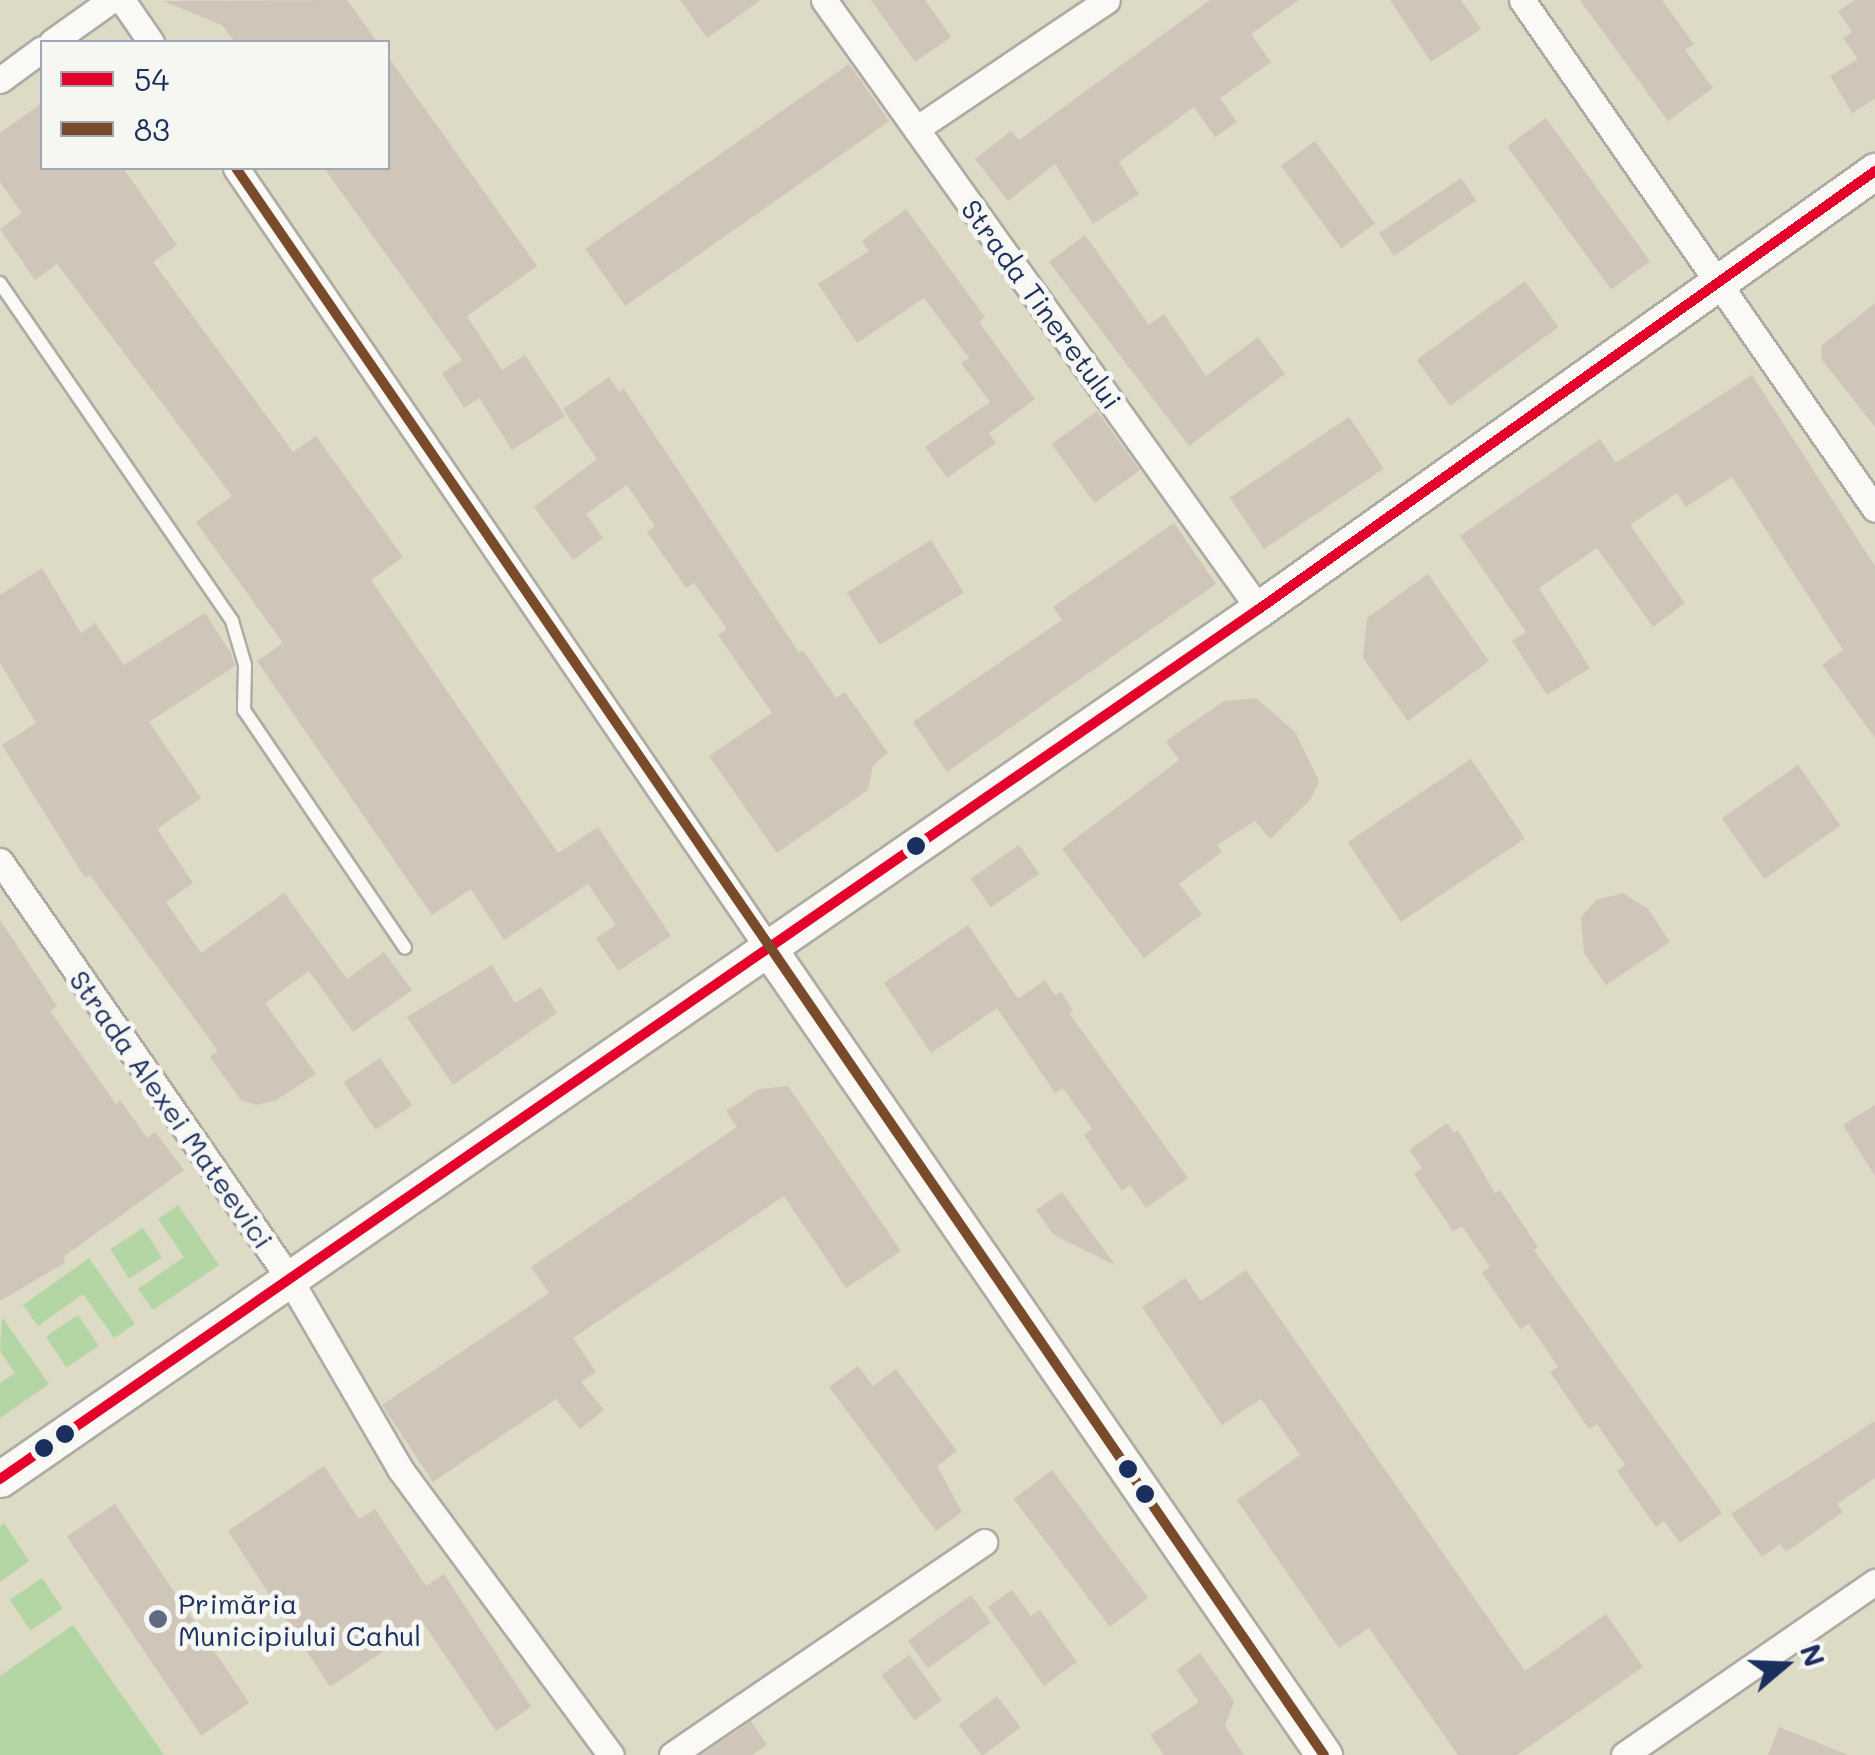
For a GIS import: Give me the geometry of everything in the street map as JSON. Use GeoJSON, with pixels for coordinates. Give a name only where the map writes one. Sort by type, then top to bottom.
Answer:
{"type":"FeatureCollection","features":[{"type":"Feature","properties":{"kind":"main road"},"geometry":{"type":"LineString","coordinates":[[0,1479],[766,944],[1260,608],[1715,279],[1875,170]]}},
{"type":"Feature","properties":{"kind":"main road"},"geometry":{"type":"LineString","coordinates":[[766,944],[1324,1755]]}},
{"type":"Feature","properties":{"kind":"street"},"geometry":{"type":"LineString","coordinates":[[55,40],[111,0]]}},
{"type":"Feature","properties":{"kind":"street"},"geometry":{"type":"LineString","coordinates":[[122,0],[149,40]]}},
{"type":"Feature","properties":{"kind":"street","name":"Strada Tineretului"},"geometry":{"type":"LineString","coordinates":[[824,0],[1260,608]]}},
{"type":"Feature","properties":{"kind":"street"},"geometry":{"type":"LineString","coordinates":[[916,129],[1106,0]]}},
{"type":"Feature","properties":{"kind":"street"},"geometry":{"type":"LineString","coordinates":[[1522,0],[1875,510]]}},
{"type":"Feature","properties":{"kind":"street"},"geometry":{"type":"LineString","coordinates":[[0,80],[40,50]]}},
{"type":"Feature","properties":{"kind":"street"},"geometry":{"type":"LineString","coordinates":[[237,170],[766,944]]}},
{"type":"Feature","properties":{"kind":"street","name":"Strada Alexei Mateevici"},"geometry":{"type":"LineString","coordinates":[[0,861],[289,1278],[400,1469],[611,1755]]}},
{"type":"Feature","properties":{"kind":"street"},"geometry":{"type":"LineString","coordinates":[[672,1755],[984,1542]]}},
{"type":"Feature","properties":{"kind":"street"},"geometry":{"type":"LineString","coordinates":[[1624,1755],[1875,1582]]}},
{"type":"Feature","properties":{"kind":"lane"},"geometry":{"type":"LineString","coordinates":[[0,283],[232,620],[245,665],[244,710],[405,948]]}},
{"type":"Feature","properties":{"kind":"green space"},"geometry":{"type":"Polygon","coordinates":[[[178,1205],[219,1265],[153,1310],[138,1289],[184,1257],[158,1219],[178,1205]]]}},
{"type":"Feature","properties":{"kind":"green space"},"geometry":{"type":"Polygon","coordinates":[[[143,1228],[162,1257],[129,1279],[110,1249],[143,1228]]]}},
{"type":"Feature","properties":{"kind":"green space"},"geometry":{"type":"Polygon","coordinates":[[[89,1258],[135,1324],[114,1338],[83,1294],[38,1326],[23,1305],[89,1258]]]}},
{"type":"Feature","properties":{"kind":"green space"},"geometry":{"type":"Polygon","coordinates":[[[78,1315],[99,1346],[66,1367],[46,1337],[78,1315]]]}},
{"type":"Feature","properties":{"kind":"green space"},"geometry":{"type":"Polygon","coordinates":[[[2,1317],[49,1384],[0,1418],[0,1383],[15,1373],[0,1351],[2,1317]]]}},
{"type":"Feature","properties":{"kind":"green space"},"geometry":{"type":"Polygon","coordinates":[[[4,1523],[29,1561],[0,1582],[0,1526],[4,1523]]]}},
{"type":"Feature","properties":{"kind":"green space"},"geometry":{"type":"Polygon","coordinates":[[[42,1578],[63,1609],[30,1630],[10,1600],[42,1578]]]}},
{"type":"Feature","properties":{"kind":"green space"},"geometry":{"type":"Polygon","coordinates":[[[73,1625],[164,1755],[0,1755],[0,1676],[73,1625]]]}},
{"type":"Feature","properties":{"kind":"building"},"geometry":{"type":"Polygon","coordinates":[[[347,0],[376,40],[233,40],[222,25],[163,1],[347,0]]]}},
{"type":"Feature","properties":{"kind":"building"},"geometry":{"type":"Polygon","coordinates":[[[680,0],[761,0],[707,38],[680,0]]]}},
{"type":"Feature","properties":{"kind":"building"},"geometry":{"type":"Polygon","coordinates":[[[871,0],[925,0],[951,37],[915,62],[871,0]]]}},
{"type":"Feature","properties":{"kind":"building"},"geometry":{"type":"Polygon","coordinates":[[[1210,0],[1299,0],[1251,34],[1271,62],[1220,98],[1237,122],[1215,137],[1194,107],[1119,162],[1139,194],[1093,224],[1055,164],[1008,201],[975,159],[1011,131],[1019,140],[1210,0]]]}},
{"type":"Feature","properties":{"kind":"building"},"geometry":{"type":"Polygon","coordinates":[[[1390,0],[1461,0],[1481,29],[1431,62],[1390,0]]]}},
{"type":"Feature","properties":{"kind":"building"},"geometry":{"type":"Polygon","coordinates":[[[1580,0],[1662,0],[1694,44],[1685,50],[1713,88],[1668,121],[1580,0]]]}},
{"type":"Feature","properties":{"kind":"building"},"geometry":{"type":"Polygon","coordinates":[[[1855,0],[1875,0],[1875,99],[1852,113],[1830,76],[1858,59],[1843,38],[1852,32],[1838,11],[1855,0]]]}},
{"type":"Feature","properties":{"kind":"building"},"geometry":{"type":"Polygon","coordinates":[[[390,60],[537,266],[467,316],[502,370],[525,355],[565,416],[512,450],[479,398],[464,408],[442,373],[462,360],[325,170],[390,170],[390,60]]]}},
{"type":"Feature","properties":{"kind":"building"},"geometry":{"type":"Polygon","coordinates":[[[849,64],[889,121],[625,306],[585,249],[849,64]]]}},
{"type":"Feature","properties":{"kind":"building"},"geometry":{"type":"Polygon","coordinates":[[[40,104],[40,170],[124,170],[177,245],[153,262],[293,452],[316,436],[403,557],[371,580],[558,853],[598,827],[671,936],[618,971],[596,938],[616,925],[588,884],[504,940],[471,889],[432,915],[257,661],[283,643],[196,522],[232,496],[57,264],[35,280],[0,229],[22,213],[0,182],[0,133],[40,104]]]}},
{"type":"Feature","properties":{"kind":"building"},"geometry":{"type":"Polygon","coordinates":[[[1546,118],[1650,261],[1611,289],[1507,146],[1546,118]]]}},
{"type":"Feature","properties":{"kind":"building"},"geometry":{"type":"Polygon","coordinates":[[[1315,141],[1375,224],[1341,248],[1281,166],[1315,141]]]}},
{"type":"Feature","properties":{"kind":"building"},"geometry":{"type":"Polygon","coordinates":[[[1461,178],[1476,200],[1394,256],[1379,233],[1461,178]]]}},
{"type":"Feature","properties":{"kind":"building"},"geometry":{"type":"Polygon","coordinates":[[[906,209],[985,317],[979,322],[1035,399],[989,433],[996,443],[947,478],[925,447],[990,402],[961,363],[969,358],[924,298],[857,343],[818,284],[869,251],[862,241],[906,209]]]}},
{"type":"Feature","properties":{"kind":"building"},"geometry":{"type":"Polygon","coordinates":[[[1085,235],[1149,325],[1164,314],[1206,376],[1258,337],[1285,374],[1189,446],[1049,262],[1085,235]]]}},
{"type":"Feature","properties":{"kind":"building"},"geometry":{"type":"Polygon","coordinates":[[[1525,281],[1559,327],[1450,406],[1417,360],[1525,281]]]}},
{"type":"Feature","properties":{"kind":"building"},"geometry":{"type":"Polygon","coordinates":[[[1875,303],[1875,427],[1822,360],[1821,346],[1875,303]]]}},
{"type":"Feature","properties":{"kind":"building"},"geometry":{"type":"Polygon","coordinates":[[[1752,375],[1875,566],[1875,738],[1822,665],[1843,650],[1732,477],[1686,507],[1677,493],[1630,525],[1685,603],[1653,627],[1597,548],[1539,588],[1590,668],[1547,695],[1512,641],[1526,632],[1460,536],[1600,439],[1616,463],[1752,375]]]}},
{"type":"Feature","properties":{"kind":"building"},"geometry":{"type":"Polygon","coordinates":[[[609,377],[619,392],[624,389],[799,653],[803,650],[836,698],[845,692],[888,753],[873,765],[868,790],[777,853],[709,756],[772,713],[718,635],[727,629],[694,583],[686,588],[647,532],[655,526],[627,485],[586,514],[603,538],[573,560],[534,507],[597,459],[563,409],[609,377]]]}},
{"type":"Feature","properties":{"kind":"building"},"geometry":{"type":"Polygon","coordinates":[[[1097,411],[1140,470],[1095,503],[1052,444],[1097,411]]]}},
{"type":"Feature","properties":{"kind":"building"},"geometry":{"type":"Polygon","coordinates":[[[1349,417],[1384,468],[1264,549],[1230,498],[1349,417]]]}},
{"type":"Feature","properties":{"kind":"building"},"geometry":{"type":"Polygon","coordinates":[[[1174,523],[1216,584],[947,772],[913,722],[1062,620],[1053,607],[1174,523]]]}},
{"type":"Feature","properties":{"kind":"building"},"geometry":{"type":"Polygon","coordinates":[[[931,540],[964,593],[880,645],[847,592],[931,540]]]}},
{"type":"Feature","properties":{"kind":"building"},"geometry":{"type":"Polygon","coordinates":[[[42,568],[81,633],[95,623],[124,665],[205,613],[231,653],[235,666],[149,722],[201,798],[157,829],[193,883],[166,902],[201,953],[284,893],[347,979],[384,952],[412,990],[353,1032],[309,971],[265,1003],[316,1074],[276,1100],[257,1105],[241,1100],[210,1057],[218,1051],[90,875],[85,878],[2,745],[36,723],[0,663],[0,595],[42,568]]]}},
{"type":"Feature","properties":{"kind":"building"},"geometry":{"type":"Polygon","coordinates":[[[1428,574],[1489,661],[1408,721],[1363,658],[1367,618],[1428,574]]]}},
{"type":"Feature","properties":{"kind":"building"},"geometry":{"type":"Polygon","coordinates":[[[1256,698],[1295,732],[1319,781],[1311,799],[1270,839],[1255,821],[1217,845],[1222,852],[1179,884],[1202,914],[1144,958],[1062,849],[1179,760],[1166,741],[1224,701],[1256,698]]]}},
{"type":"Feature","properties":{"kind":"building"},"geometry":{"type":"Polygon","coordinates":[[[1471,759],[1525,839],[1401,922],[1347,842],[1471,759]]]}},
{"type":"Feature","properties":{"kind":"building"},"geometry":{"type":"Polygon","coordinates":[[[1798,765],[1840,826],[1764,879],[1722,818],[1798,765]]]}},
{"type":"Feature","properties":{"kind":"building"},"geometry":{"type":"Polygon","coordinates":[[[1019,845],[1039,874],[991,908],[971,879],[1019,845]]]}},
{"type":"Feature","properties":{"kind":"building"},"geometry":{"type":"Polygon","coordinates":[[[1623,893],[1648,909],[1670,942],[1606,985],[1584,953],[1581,917],[1596,900],[1623,893]]]}},
{"type":"Feature","properties":{"kind":"building"},"geometry":{"type":"Polygon","coordinates":[[[0,920],[57,1006],[50,1011],[116,1104],[120,1100],[147,1138],[155,1132],[184,1170],[63,1257],[66,1262],[0,1301],[0,920]]]}},
{"type":"Feature","properties":{"kind":"building"},"geometry":{"type":"Polygon","coordinates":[[[968,925],[1018,999],[1045,980],[1055,995],[1061,992],[1073,1010],[1069,1013],[1188,1178],[1146,1208],[1130,1185],[1122,1191],[1084,1135],[1092,1129],[1063,1088],[1055,1093],[997,1008],[931,1053],[884,983],[968,925]]]}},
{"type":"Feature","properties":{"kind":"building"},"geometry":{"type":"Polygon","coordinates":[[[492,965],[515,1003],[541,987],[557,1013],[453,1085],[407,1017],[492,965]]]}},
{"type":"Feature","properties":{"kind":"building"},"geometry":{"type":"Polygon","coordinates":[[[380,1058],[412,1105],[375,1130],[344,1083],[380,1058]]]}},
{"type":"Feature","properties":{"kind":"building"},"geometry":{"type":"Polygon","coordinates":[[[788,1086],[901,1251],[846,1288],[784,1196],[573,1338],[596,1372],[581,1382],[604,1410],[580,1429],[556,1399],[433,1482],[382,1405],[549,1293],[531,1267],[737,1127],[726,1111],[759,1089],[788,1086]]]}},
{"type":"Feature","properties":{"kind":"building"},"geometry":{"type":"Polygon","coordinates":[[[1875,1105],[1875,1176],[1843,1125],[1875,1105]]]}},
{"type":"Feature","properties":{"kind":"building"},"geometry":{"type":"Polygon","coordinates":[[[1447,1123],[1454,1133],[1458,1130],[1495,1193],[1500,1190],[1538,1247],[1534,1250],[1722,1513],[1680,1543],[1664,1521],[1656,1527],[1617,1471],[1625,1465],[1597,1424],[1589,1429],[1550,1372],[1558,1367],[1529,1324],[1520,1329],[1482,1273],[1490,1267],[1462,1226],[1453,1231],[1414,1174],[1422,1168],[1409,1150],[1447,1123]]]}},
{"type":"Feature","properties":{"kind":"building"},"geometry":{"type":"Polygon","coordinates":[[[1062,1192],[1115,1265],[1054,1235],[1036,1210],[1062,1192]]]}},
{"type":"Feature","properties":{"kind":"building"},"geometry":{"type":"Polygon","coordinates":[[[1246,1270],[1525,1671],[1606,1614],[1643,1667],[1517,1755],[1458,1755],[1369,1628],[1339,1648],[1237,1500],[1300,1455],[1261,1399],[1222,1425],[1142,1307],[1185,1278],[1201,1301],[1246,1270]]]}},
{"type":"Feature","properties":{"kind":"building"},"geometry":{"type":"Polygon","coordinates":[[[858,1366],[873,1386],[896,1369],[957,1451],[937,1466],[962,1512],[936,1531],[829,1387],[858,1366]]]}},
{"type":"Feature","properties":{"kind":"building"},"geometry":{"type":"Polygon","coordinates":[[[1875,1421],[1875,1478],[1837,1504],[1843,1512],[1786,1552],[1780,1544],[1762,1557],[1731,1514],[1875,1421]]]}},
{"type":"Feature","properties":{"kind":"building"},"geometry":{"type":"Polygon","coordinates":[[[324,1466],[359,1519],[375,1509],[426,1586],[444,1574],[531,1707],[496,1731],[424,1624],[330,1687],[228,1531],[324,1466]]]}},
{"type":"Feature","properties":{"kind":"building"},"geometry":{"type":"Polygon","coordinates":[[[1052,1470],[1148,1598],[1110,1627],[1014,1499],[1052,1470]]]}},
{"type":"Feature","properties":{"kind":"building","name":"Primăria Municipiului Cahul"},"geometry":{"type":"Polygon","coordinates":[[[115,1504],[249,1703],[201,1735],[67,1536],[115,1504]]]}},
{"type":"Feature","properties":{"kind":"building"},"geometry":{"type":"Polygon","coordinates":[[[1012,1590],[1031,1616],[1040,1610],[1077,1662],[1044,1686],[988,1607],[1012,1590]]]}},
{"type":"Feature","properties":{"kind":"building"},"geometry":{"type":"Polygon","coordinates":[[[971,1595],[991,1623],[928,1668],[908,1641],[971,1595]]]}},
{"type":"Feature","properties":{"kind":"building"},"geometry":{"type":"Polygon","coordinates":[[[1200,1653],[1234,1701],[1225,1726],[1244,1755],[1164,1755],[1150,1735],[1199,1702],[1177,1670],[1200,1653]]]}},
{"type":"Feature","properties":{"kind":"building"},"geometry":{"type":"Polygon","coordinates":[[[909,1655],[942,1700],[914,1720],[881,1675],[909,1655]]]}},
{"type":"Feature","properties":{"kind":"building"},"geometry":{"type":"Polygon","coordinates":[[[997,1696],[1020,1727],[981,1755],[959,1725],[997,1696]]]}},
{"type":"Feature","properties":{"kind":"building"},"geometry":{"type":"Polygon","coordinates":[[[751,1721],[767,1745],[752,1755],[701,1755],[751,1721]]]}},
{"type":"Feature","properties":{"kind":"building"},"geometry":{"type":"Polygon","coordinates":[[[1779,1727],[1846,1754],[1846,1755],[1768,1755],[1779,1727]]]}},
{"type":"Feature","properties":{"kind":"transit line","name":"83"},"geometry":{"type":"LineString","coordinates":[[237,170],[1324,1755]]}},
{"type":"Feature","properties":{"kind":"transit line","name":"54"},"geometry":{"type":"LineString","coordinates":[[0,1479],[1259,609],[1875,171]]}},
{"type":"Feature","properties":{"kind":"place","name":"Primăria Municipiului Cahul"},"geometry":{"type":"Point","coordinates":[158,1619]}}]}
